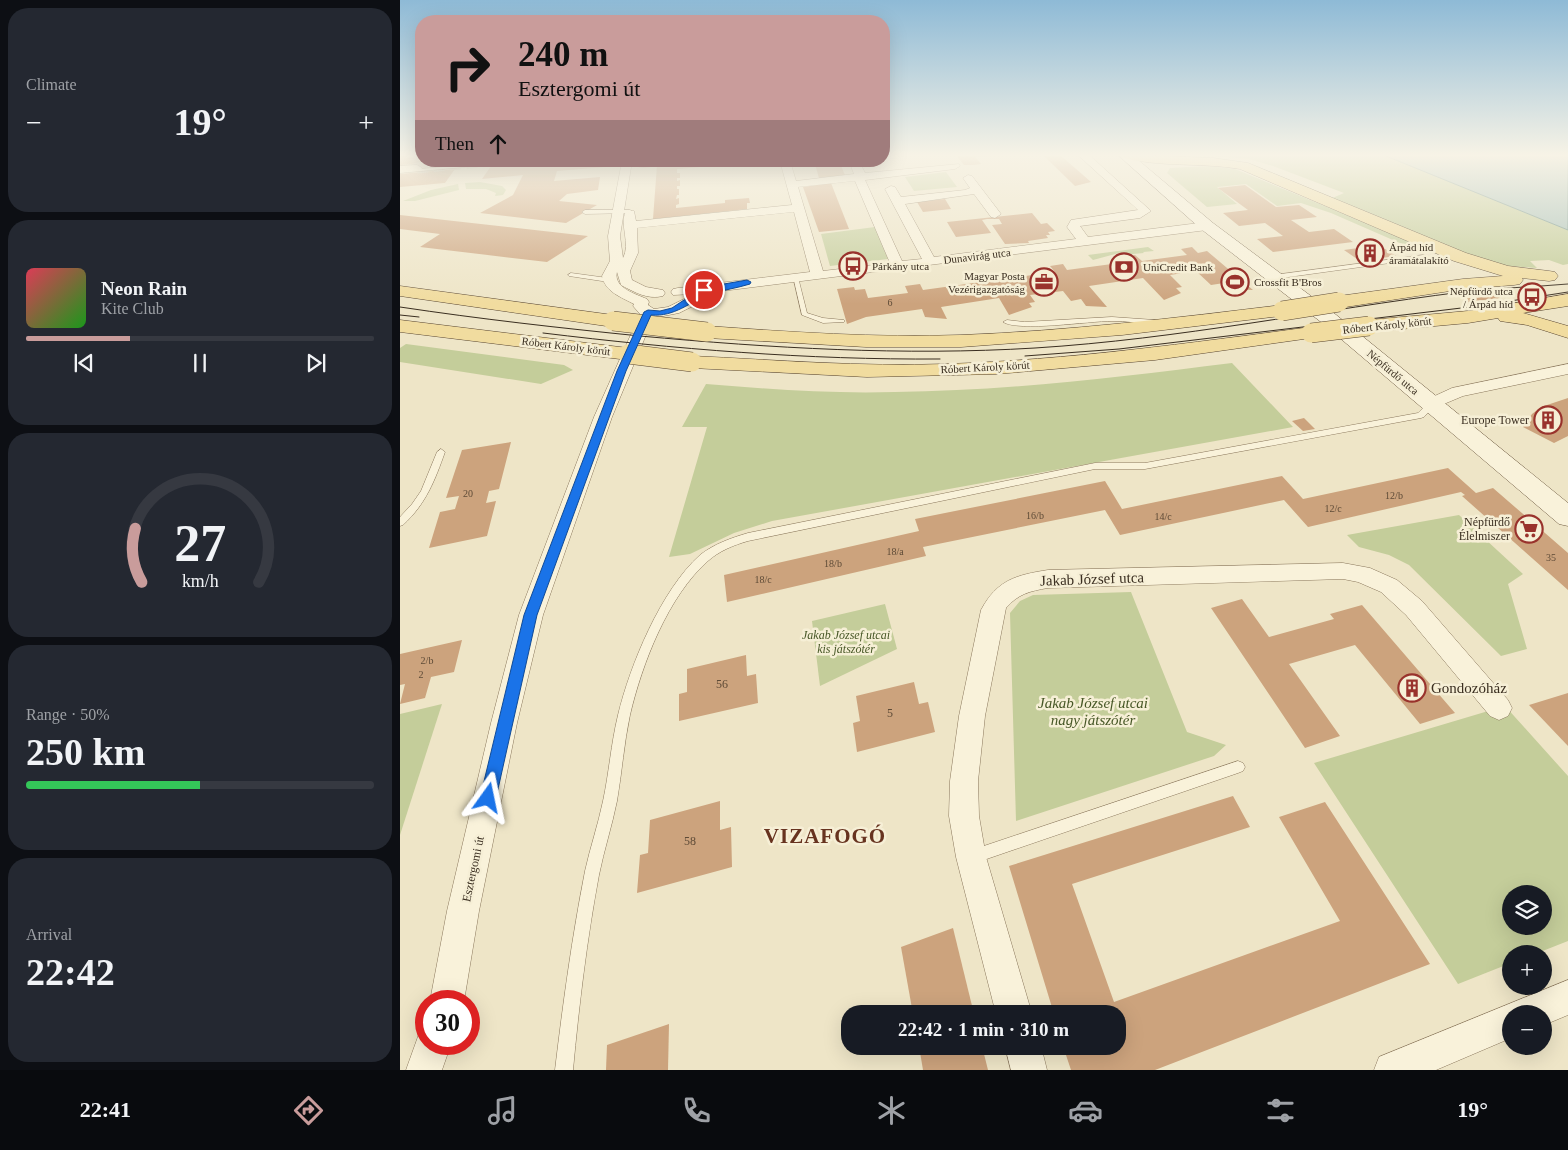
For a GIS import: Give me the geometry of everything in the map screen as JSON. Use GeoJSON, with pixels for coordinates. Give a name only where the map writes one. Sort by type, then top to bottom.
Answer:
{"type":"FeatureCollection","features":[{"type":"Feature","properties":{"kind":"main road"},"geometry":{"type":"LineString","coordinates":[[1325,204],[1429,252],[1460,257],[1506,271],[1558,276]]}},
{"type":"Feature","properties":{"kind":"main road"},"geometry":{"type":"LineString","coordinates":[[1460,257],[1478,272],[1477,276],[1463,284]]}},
{"type":"Feature","properties":{"kind":"main road"},"geometry":{"type":"LineString","coordinates":[[400,291],[613,321],[707,332],[814,340],[888,342],[1041,337],[1178,324],[1282,311],[1463,284],[1558,276]]}},
{"type":"Feature","properties":{"kind":"main road","name":"Róbert Károly körút"},"geometry":{"type":"LineString","coordinates":[[400,326],[692,362],[892,371],[981,368],[1131,357],[1311,333],[1468,317],[1568,300]]}},
{"type":"Feature","properties":{"kind":"main road"},"geometry":{"type":"LineString","coordinates":[[1468,317],[1521,318],[1568,332]]}},
{"type":"Feature","properties":{"kind":"street"},"geometry":{"type":"LineString","coordinates":[[626,217],[614,236],[617,261],[609,272],[611,285],[645,307],[660,313],[674,310],[682,297],[642,291],[626,282],[624,271],[632,253],[626,217],[628,204]]}},
{"type":"Feature","properties":{"kind":"street"},"geometry":{"type":"LineString","coordinates":[[796,204],[818,275]]}},
{"type":"Feature","properties":{"kind":"street"},"geometry":{"type":"LineString","coordinates":[[870,204],[898,266]]}},
{"type":"Feature","properties":{"kind":"street"},"geometry":{"type":"LineString","coordinates":[[899,204],[930,262]]}},
{"type":"Feature","properties":{"kind":"street"},"geometry":{"type":"LineString","coordinates":[[988,204],[995,214]]}},
{"type":"Feature","properties":{"kind":"street"},"geometry":{"type":"LineString","coordinates":[[1085,242],[1073,228],[1075,223],[1145,212],[1136,204]]}},
{"type":"Feature","properties":{"kind":"street","name":"Népfürdő utca"},"geometry":{"type":"LineString","coordinates":[[1185,204],[1207,226],[1328,318],[1568,517]]}},
{"type":"Feature","properties":{"kind":"street"},"geometry":{"type":"LineString","coordinates":[[626,217],[797,208]]}},
{"type":"Feature","properties":{"kind":"street","name":"Dunavirág utca"},"geometry":{"type":"LineString","coordinates":[[682,297],[707,293],[747,282],[898,266],[1207,226]]}},
{"type":"Feature","properties":{"kind":"street"},"geometry":{"type":"LineString","coordinates":[[645,307],[658,293]]}},
{"type":"Feature","properties":{"kind":"street","name":"Esztergomi út"},"geometry":{"type":"LineString","coordinates":[[449,990],[463,911],[504,723],[531,615],[645,307]]}},
{"type":"Feature","properties":{"kind":"street"},"geometry":{"type":"LineString","coordinates":[[1432,404],[1458,392],[1567,371]]}},
{"type":"Feature","properties":{"kind":"street","name":"Jakab József utca"},"geometry":{"type":"LineString","coordinates":[[1012,1005],[971,857],[964,816],[964,781],[972,716],[993,610],[1000,597],[1023,583],[1048,579],[1343,571],[1362,574],[1389,586],[1414,608],[1499,708]]}},
{"type":"Feature","properties":{"kind":"street"},"geometry":{"type":"LineString","coordinates":[[1549,1005],[1568,997]]}},
{"type":"Feature","properties":{"kind":"street"},"geometry":{"type":"LineString","coordinates":[[1392,1070],[1502,1024]]}},
{"type":"Feature","properties":{"kind":"street"},"geometry":{"type":"LineString","coordinates":[[424,1070],[429,1055]]}},
{"type":"Feature","properties":{"kind":"street"},"geometry":{"type":"LineString","coordinates":[[1025,1055],[1029,1070]]}},
{"type":"Feature","properties":{"kind":"lane"},"geometry":{"type":"LineString","coordinates":[[585,212],[626,217]]}},
{"type":"Feature","properties":{"kind":"lane"},"geometry":{"type":"LineString","coordinates":[[1274,276],[1429,252]]}},
{"type":"Feature","properties":{"kind":"lane"},"geometry":{"type":"LineString","coordinates":[[571,275],[626,282]]}},
{"type":"Feature","properties":{"kind":"lane"},"geometry":{"type":"LineString","coordinates":[[795,277],[804,314],[815,320],[826,322],[842,321]]}},
{"type":"Feature","properties":{"kind":"lane"},"geometry":{"type":"LineString","coordinates":[[1007,322],[1024,324],[1112,319],[1178,324]]}},
{"type":"Feature","properties":{"kind":"lane"},"geometry":{"type":"LineString","coordinates":[[564,1070],[572,990],[598,845],[609,802],[627,705],[653,637],[669,604],[690,573],[703,559],[730,541],[748,536],[1094,466],[1145,466],[1260,443],[1421,415],[1432,404]]}},
{"type":"Feature","properties":{"kind":"lane"},"geometry":{"type":"LineString","coordinates":[[400,523],[413,512],[426,493],[441,452]]}},
{"type":"Feature","properties":{"kind":"lane"},"geometry":{"type":"LineString","coordinates":[[971,857],[1238,767]]}},
{"type":"Feature","properties":{"kind":"green space"},"geometry":{"type":"Polygon","coordinates":[[[1203,204],[1237,204],[1207,207],[1203,204]]]}},
{"type":"Feature","properties":{"kind":"green space"},"geometry":{"type":"Polygon","coordinates":[[[1274,204],[1294,204],[1277,206],[1274,204]]]}},
{"type":"Feature","properties":{"kind":"green space"},"geometry":{"type":"Polygon","coordinates":[[[1304,204],[1320,204],[1427,248],[1409,247],[1331,213],[1304,204]]]}},
{"type":"Feature","properties":{"kind":"green space"},"geometry":{"type":"Polygon","coordinates":[[[1342,204],[1504,204],[1568,230],[1568,264],[1563,265],[1549,260],[1530,261],[1537,268],[1509,266],[1481,260],[1342,204]]]}},
{"type":"Feature","properties":{"kind":"green space"},"geometry":{"type":"Polygon","coordinates":[[[875,227],[888,259],[830,266],[821,234],[875,227]]]}},
{"type":"Feature","properties":{"kind":"green space"},"geometry":{"type":"Polygon","coordinates":[[[1148,247],[1154,251],[1122,255],[1119,253],[1093,260],[1088,255],[1148,247]]]}},
{"type":"Feature","properties":{"kind":"green space"},"geometry":{"type":"Polygon","coordinates":[[[406,344],[564,365],[573,370],[541,384],[400,362],[400,348],[406,344]]]}},
{"type":"Feature","properties":{"kind":"green space"},"geometry":{"type":"Polygon","coordinates":[[[1232,363],[1293,427],[772,521],[734,533],[690,554],[669,557],[707,427],[682,427],[706,384],[824,392],[937,391],[1022,386],[1232,363]]]}},
{"type":"Feature","properties":{"kind":"green space"},"geometry":{"type":"Polygon","coordinates":[[[1459,515],[1523,574],[1508,584],[1527,649],[1501,656],[1409,565],[1389,555],[1359,547],[1347,535],[1459,515]]]}},
{"type":"Feature","properties":{"kind":"green space","name":"Jakab József utcai nagy játszótér"},"geometry":{"type":"Polygon","coordinates":[[[1131,592],[1187,732],[1226,745],[1214,756],[1016,821],[1010,613],[1020,601],[1033,595],[1131,592]]]}},
{"type":"Feature","properties":{"kind":"green space","name":"Jakab József utcai kis játszótér"},"geometry":{"type":"Polygon","coordinates":[[[885,604],[897,649],[820,686],[812,621],[885,604]]]}},
{"type":"Feature","properties":{"kind":"green space"},"geometry":{"type":"Polygon","coordinates":[[[442,704],[400,835],[400,714],[442,704]]]}},
{"type":"Feature","properties":{"kind":"green space"},"geometry":{"type":"Polygon","coordinates":[[[1505,706],[1568,776],[1568,941],[1552,947],[1552,945],[1502,945],[1502,967],[1458,984],[1314,763],[1505,706]]]}},
{"type":"Feature","properties":{"kind":"water"},"geometry":{"type":"Polygon","coordinates":[[[1504,204],[1568,204],[1568,230],[1504,204]]]}},
{"type":"Feature","properties":{"kind":"building"},"geometry":{"type":"Polygon","coordinates":[[[497,204],[597,205],[566,223],[480,213],[497,204]]]}},
{"type":"Feature","properties":{"kind":"building"},"geometry":{"type":"Polygon","coordinates":[[[654,204],[679,204],[676,205],[676,208],[716,204],[747,204],[747,209],[653,219],[654,204]]]}},
{"type":"Feature","properties":{"kind":"building"},"geometry":{"type":"Polygon","coordinates":[[[809,204],[839,204],[849,229],[819,232],[809,204]]]}},
{"type":"Feature","properties":{"kind":"building"},"geometry":{"type":"Polygon","coordinates":[[[918,204],[948,204],[951,209],[923,212],[918,204]]]}},
{"type":"Feature","properties":{"kind":"building"},"geometry":{"type":"Polygon","coordinates":[[[1240,204],[1272,204],[1276,207],[1299,205],[1317,217],[1291,220],[1309,232],[1334,229],[1353,242],[1273,252],[1257,239],[1283,236],[1265,223],[1239,226],[1223,213],[1248,210],[1240,204]]]}},
{"type":"Feature","properties":{"kind":"building"},"geometry":{"type":"Polygon","coordinates":[[[1032,213],[1041,224],[1047,223],[1055,231],[1048,232],[1050,235],[1046,235],[1048,238],[1028,241],[1029,243],[1005,244],[992,225],[1002,224],[999,219],[982,220],[991,233],[956,237],[947,222],[1032,213]]]}},
{"type":"Feature","properties":{"kind":"building"},"geometry":{"type":"Polygon","coordinates":[[[400,215],[588,236],[547,262],[420,247],[440,234],[400,229],[400,215]]]}},
{"type":"Feature","properties":{"kind":"building","name":"Árpád híd áramátalakító"},"geometry":{"type":"Polygon","coordinates":[[[1379,245],[1396,256],[1360,261],[1344,250],[1379,245]]]}},
{"type":"Feature","properties":{"kind":"building"},"geometry":{"type":"Polygon","coordinates":[[[1192,247],[1198,253],[1207,251],[1253,290],[1230,289],[1224,283],[1211,285],[1196,271],[1170,275],[1182,287],[1176,288],[1181,293],[1164,300],[1143,278],[1089,286],[1107,307],[1086,306],[1081,299],[1071,301],[1063,291],[1030,295],[1035,302],[1029,303],[1032,307],[1009,315],[999,298],[941,307],[947,319],[925,317],[922,309],[866,317],[847,324],[837,289],[854,287],[855,290],[865,289],[868,298],[908,293],[905,286],[920,284],[923,290],[988,281],[984,275],[999,273],[1003,279],[1055,272],[1050,266],[1063,264],[1067,270],[1127,262],[1122,256],[1135,255],[1142,261],[1187,255],[1181,249],[1192,247]]]}},
{"type":"Feature","properties":{"kind":"building"},"geometry":{"type":"Polygon","coordinates":[[[1495,295],[1500,298],[1468,302],[1463,299],[1495,295]]]}},
{"type":"Feature","properties":{"kind":"building","name":"Europe Tower"},"geometry":{"type":"Polygon","coordinates":[[[1568,398],[1568,436],[1554,443],[1523,427],[1532,414],[1541,407],[1568,398]]]}},
{"type":"Feature","properties":{"kind":"building"},"geometry":{"type":"Polygon","coordinates":[[[1304,418],[1315,429],[1303,431],[1292,421],[1304,418]]]}},
{"type":"Feature","properties":{"kind":"building"},"geometry":{"type":"Polygon","coordinates":[[[511,442],[499,489],[489,491],[486,503],[496,501],[487,536],[429,548],[440,512],[455,509],[459,496],[446,498],[462,450],[511,442]]]}},
{"type":"Feature","properties":{"kind":"building"},"geometry":{"type":"Polygon","coordinates":[[[1448,468],[1476,493],[1493,488],[1568,553],[1568,590],[1462,496],[1465,495],[1461,492],[1308,527],[1284,500],[1120,535],[1105,510],[923,547],[926,556],[727,602],[724,575],[919,531],[915,519],[1105,481],[1122,509],[1282,476],[1303,499],[1448,468]]]}},
{"type":"Feature","properties":{"kind":"building","name":"Gondozóház"},"geometry":{"type":"Polygon","coordinates":[[[1242,599],[1269,637],[1334,619],[1330,614],[1362,605],[1455,713],[1420,724],[1355,645],[1289,664],[1340,736],[1305,748],[1211,608],[1242,599]]]}},
{"type":"Feature","properties":{"kind":"building"},"geometry":{"type":"Polygon","coordinates":[[[462,640],[454,672],[431,677],[425,698],[400,704],[405,684],[400,685],[400,654],[462,640]]]}},
{"type":"Feature","properties":{"kind":"building"},"geometry":{"type":"Polygon","coordinates":[[[746,655],[747,676],[756,674],[758,703],[679,721],[679,694],[687,692],[687,669],[746,655]]]}},
{"type":"Feature","properties":{"kind":"building"},"geometry":{"type":"Polygon","coordinates":[[[914,682],[919,704],[928,702],[935,732],[857,752],[853,723],[860,721],[856,696],[914,682]]]}},
{"type":"Feature","properties":{"kind":"building"},"geometry":{"type":"Polygon","coordinates":[[[1568,693],[1568,746],[1529,705],[1568,693]]]}},
{"type":"Feature","properties":{"kind":"building"},"geometry":{"type":"Polygon","coordinates":[[[1233,796],[1250,827],[1072,884],[1114,1002],[1340,921],[1279,817],[1325,802],[1430,964],[1155,1070],[1071,1070],[1066,1055],[1126,1055],[1126,1005],[1051,1005],[1009,866],[1233,796]]]}},
{"type":"Feature","properties":{"kind":"building"},"geometry":{"type":"Polygon","coordinates":[[[720,801],[720,830],[731,827],[732,867],[637,893],[640,855],[648,853],[650,820],[720,801]]]}},
{"type":"Feature","properties":{"kind":"building"},"geometry":{"type":"Polygon","coordinates":[[[953,928],[972,1005],[911,1005],[901,947],[953,928]]]}},
{"type":"Feature","properties":{"kind":"building"},"geometry":{"type":"Polygon","coordinates":[[[669,1024],[668,1070],[606,1070],[607,1045],[669,1024]]]}},
{"type":"Feature","properties":{"kind":"building"},"geometry":{"type":"Polygon","coordinates":[[[920,1055],[984,1055],[988,1070],[923,1070],[920,1055]]]}},
{"type":"Feature","properties":{"kind":"tram line"},"geometry":{"type":"LineString","coordinates":[[400,307],[640,336],[837,350],[936,351],[1035,348],[1089,344],[1196,331],[1462,292],[1568,284]]}},
{"type":"Feature","properties":{"kind":"tram line"},"geometry":{"type":"LineString","coordinates":[[1025,356],[1119,349],[1478,306],[1568,292]]}},
{"type":"Feature","properties":{"kind":"tram line"},"geometry":{"type":"LineString","coordinates":[[400,315],[419,317]]}},
{"type":"Feature","properties":{"kind":"tram line"},"geometry":{"type":"LineString","coordinates":[[543,333],[741,352],[840,358],[940,359]]}},
{"type":"Feature","properties":{"kind":"place","name":"Árpád híd áramátalakító"},"geometry":{"type":"Point","coordinates":[1370,253]}},
{"type":"Feature","properties":{"kind":"place","name":"Párkány utca"},"geometry":{"type":"Point","coordinates":[853,266]}},
{"type":"Feature","properties":{"kind":"place","name":"UniCredit Bank"},"geometry":{"type":"Point","coordinates":[1124,267]}},
{"type":"Feature","properties":{"kind":"place","name":"Magyar Posta Vezérigazgatóság"},"geometry":{"type":"Point","coordinates":[1044,282]}},
{"type":"Feature","properties":{"kind":"place","name":"Crossfit B'Bros"},"geometry":{"type":"Point","coordinates":[1235,282]}},
{"type":"Feature","properties":{"kind":"place","name":"Népfürdő utca / Árpád híd"},"geometry":{"type":"Point","coordinates":[1532,297]}},
{"type":"Feature","properties":{"kind":"place","name":"Europe Tower"},"geometry":{"type":"Point","coordinates":[1548,420]}},
{"type":"Feature","properties":{"kind":"place","name":"Népfürdő Élelmiszer"},"geometry":{"type":"Point","coordinates":[1529,529]}},
{"type":"Feature","properties":{"kind":"place","name":"Gondozóház"},"geometry":{"type":"Point","coordinates":[1412,688]}},
{"type":"Feature","properties":{"kind":"district","name":"VIZAFOGÓ"},"geometry":{"type":"Point","coordinates":[825,836]}},
{"type":"Feature","properties":{"kind":"route"},"geometry":{"type":"LineString","coordinates":[[488,798],[504,723],[531,615],[603,417],[615,392],[622,371],[648,312],[660,313],[674,310],[707,293],[747,282],[704,290]]}}]}
